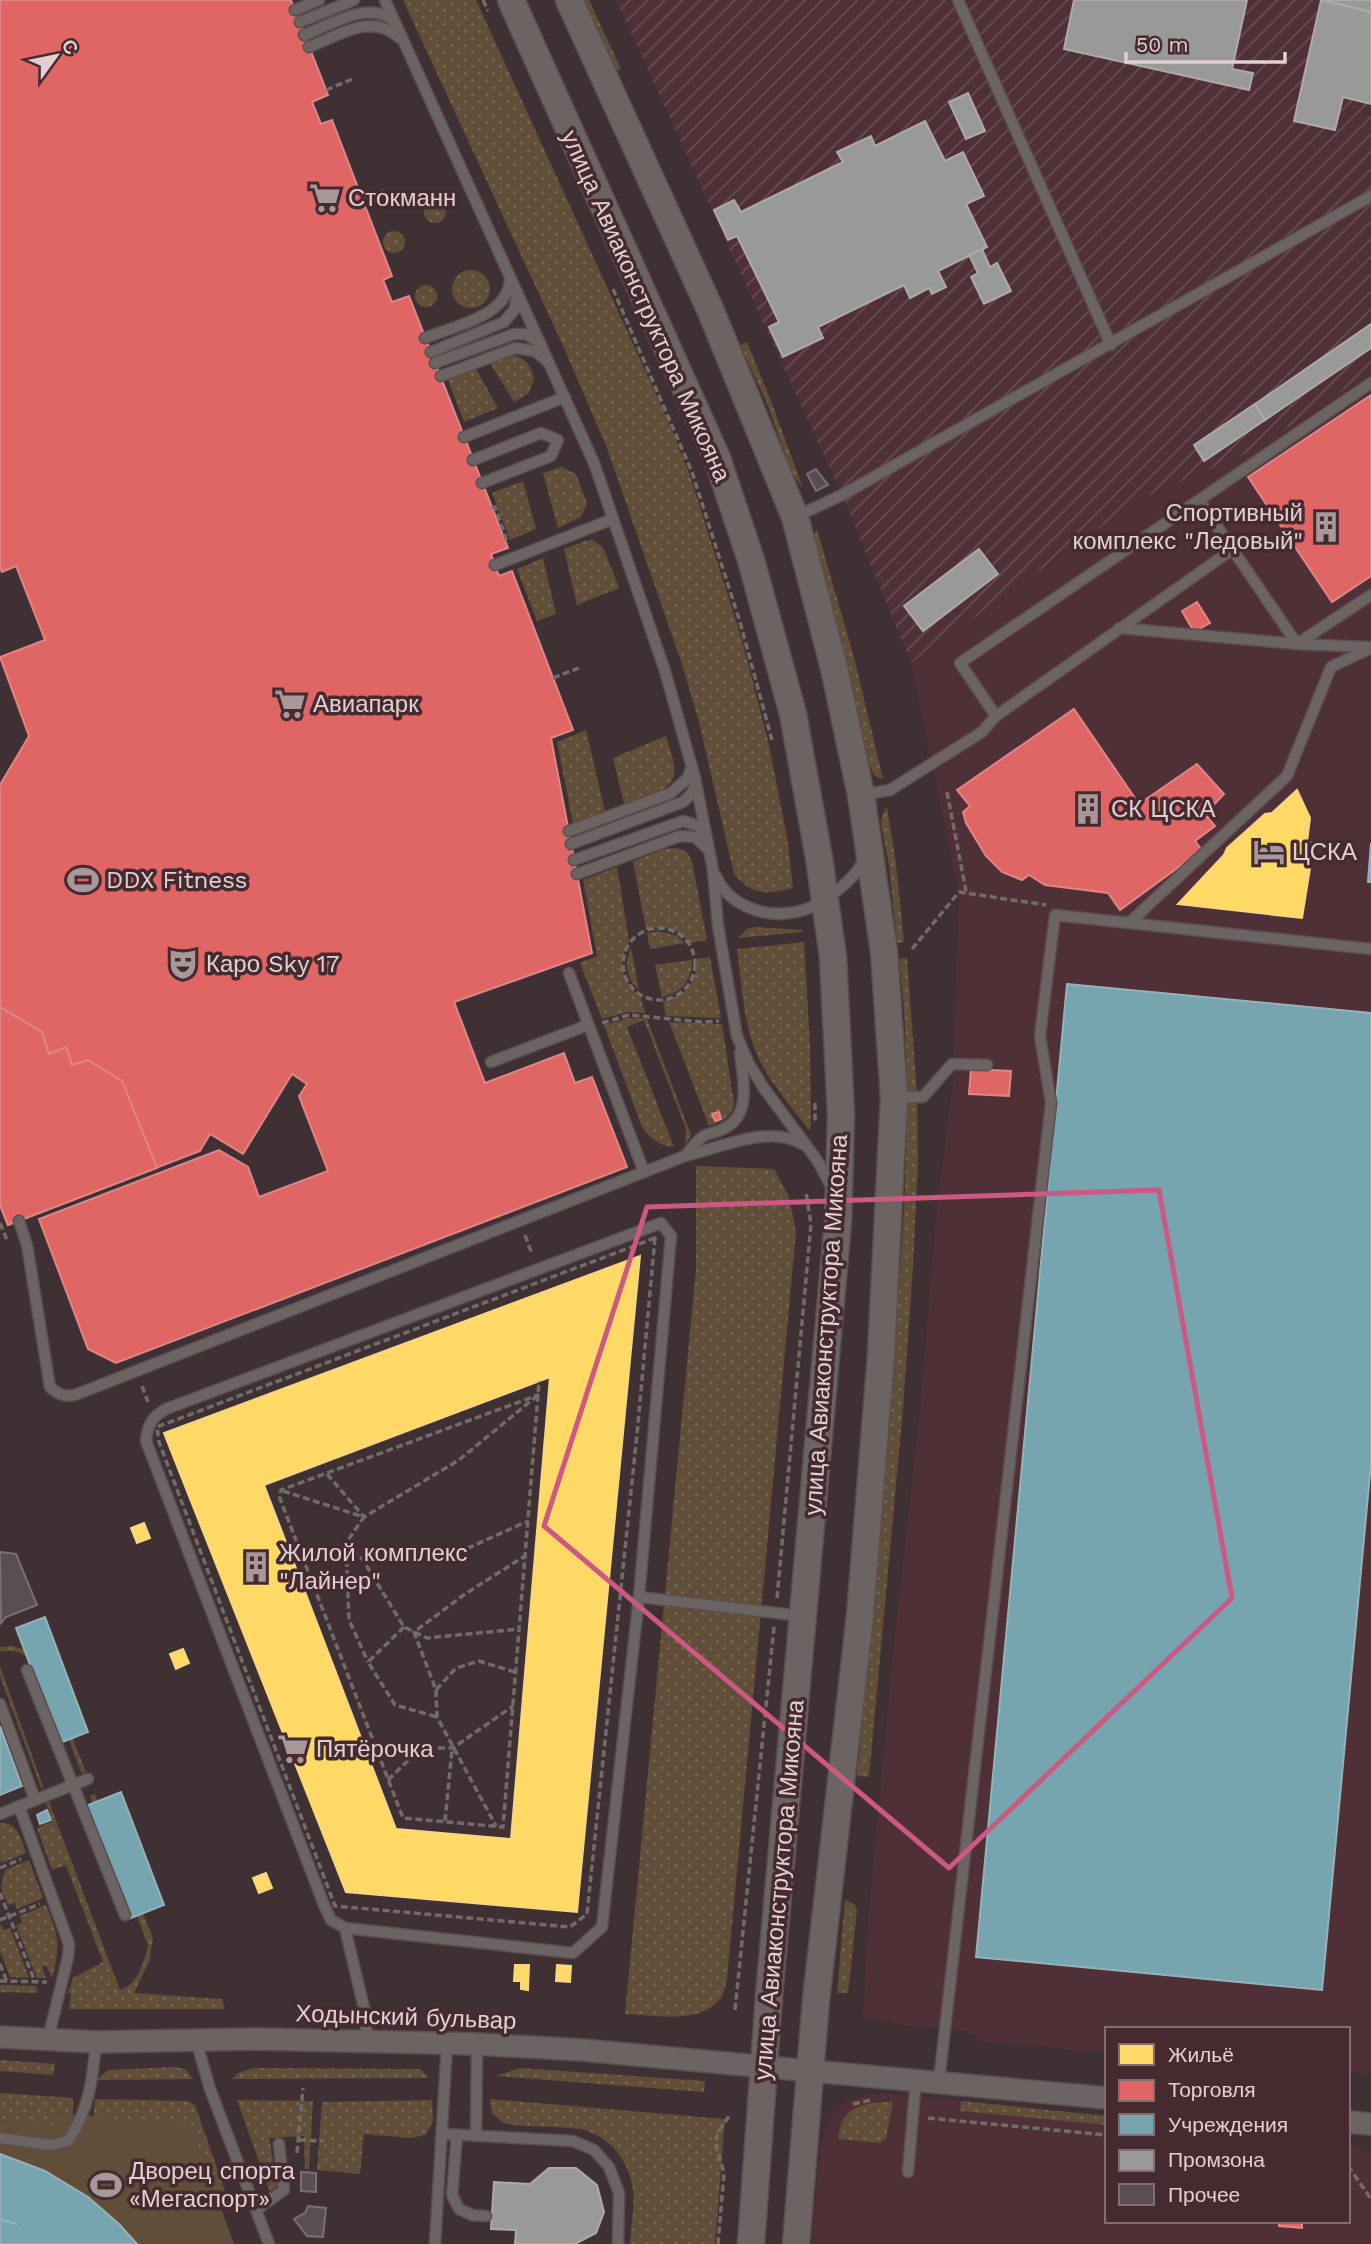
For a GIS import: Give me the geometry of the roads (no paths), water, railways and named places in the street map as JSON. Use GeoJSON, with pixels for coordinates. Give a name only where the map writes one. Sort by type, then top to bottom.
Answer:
{"type":"FeatureCollection","features":[{"type":"Feature","properties":{"kind":"street","name":"улица Авиаконструктора Микояна"},"geometry":{"type":"LineString","coordinates":[[569,0],[709,309],[795,517],[834,668],[861,795],[884,952],[894,1097],[881,1355],[860,1616],[810,2070],[796,2244]]}},
{"type":"Feature","properties":{"kind":"street","name":"улица Авиаконструктора Микояна"},"geometry":{"type":"LineString","coordinates":[[500,6],[717,458],[751,560],[793,714],[826,899],[833,957],[841,1115],[838,1221],[751,2244]]}},
{"type":"Feature","properties":{"kind":"street","name":"Ходынский бульвар"},"geometry":{"type":"LineString","coordinates":[[0,2037],[96,2042],[258,2039],[477,2044],[582,2050],[1105,2098]]}},
{"type":"Feature","properties":{"kind":"street"},"geometry":{"type":"LineString","coordinates":[[1350,2122],[1371,2124]]}},
{"type":"Feature","properties":{"kind":"lane"},"geometry":{"type":"LineString","coordinates":[[295,10],[320,0]]}},
{"type":"Feature","properties":{"kind":"lane"},"geometry":{"type":"LineString","coordinates":[[300,22],[354,0]]}},
{"type":"Feature","properties":{"kind":"lane"},"geometry":{"type":"LineString","coordinates":[[385,0],[580,431],[665,671],[692,763],[713,870],[718,926],[743,1080],[741,1112],[736,1121],[701,1137],[685,1156]]}},
{"type":"Feature","properties":{"kind":"lane"},"geometry":{"type":"LineString","coordinates":[[958,0],[1111,345]]}},
{"type":"Feature","properties":{"kind":"lane"},"geometry":{"type":"LineString","coordinates":[[304,35],[367,11],[386,15],[398,28]]}},
{"type":"Feature","properties":{"kind":"lane"},"geometry":{"type":"LineString","coordinates":[[309,47],[369,24],[388,29],[405,45]]}},
{"type":"Feature","properties":{"kind":"lane"},"geometry":{"type":"LineString","coordinates":[[795,517],[842,495],[1371,196]]}},
{"type":"Feature","properties":{"kind":"lane"},"geometry":{"type":"LineString","coordinates":[[425,338],[495,309],[507,294],[510,281],[507,268]]}},
{"type":"Feature","properties":{"kind":"lane"},"geometry":{"type":"LineString","coordinates":[[431,352],[504,322],[513,313],[517,303],[515,286]]}},
{"type":"Feature","properties":{"kind":"lane"},"geometry":{"type":"LineString","coordinates":[[435,363],[514,334],[526,334],[536,339],[546,354]]}},
{"type":"Feature","properties":{"kind":"lane"},"geometry":{"type":"LineString","coordinates":[[440,376],[521,348],[540,354],[554,371]]}},
{"type":"Feature","properties":{"kind":"lane"},"geometry":{"type":"LineString","coordinates":[[996,716],[960,663],[1371,383]]}},
{"type":"Feature","properties":{"kind":"lane"},"geometry":{"type":"LineString","coordinates":[[464,437],[565,397]]}},
{"type":"Feature","properties":{"kind":"lane"},"geometry":{"type":"LineString","coordinates":[[482,483],[551,456],[558,440],[580,431]]}},
{"type":"Feature","properties":{"kind":"lane"},"geometry":{"type":"LineString","coordinates":[[473,460],[541,433],[558,440]]}},
{"type":"Feature","properties":{"kind":"lane"},"geometry":{"type":"LineString","coordinates":[[1199,500],[1297,644]]}},
{"type":"Feature","properties":{"kind":"lane"},"geometry":{"type":"LineString","coordinates":[[495,565],[613,519]]}},
{"type":"Feature","properties":{"kind":"lane"},"geometry":{"type":"LineString","coordinates":[[861,795],[890,790],[982,732],[996,716],[1233,549]]}},
{"type":"Feature","properties":{"kind":"lane"},"geometry":{"type":"LineString","coordinates":[[1297,644],[1371,595]]}},
{"type":"Feature","properties":{"kind":"lane"},"geometry":{"type":"LineString","coordinates":[[1119,628],[1371,648]]}},
{"type":"Feature","properties":{"kind":"lane"},"geometry":{"type":"LineString","coordinates":[[1129,923],[1287,776],[1331,667],[1371,648]]}},
{"type":"Feature","properties":{"kind":"lane"},"geometry":{"type":"LineString","coordinates":[[569,831],[676,790],[688,778],[692,763]]}},
{"type":"Feature","properties":{"kind":"lane"},"geometry":{"type":"LineString","coordinates":[[572,844],[683,802],[693,792],[695,778]]}},
{"type":"Feature","properties":{"kind":"lane"},"geometry":{"type":"LineString","coordinates":[[574,860],[683,821],[699,826],[706,836]]}},
{"type":"Feature","properties":{"kind":"lane"},"geometry":{"type":"LineString","coordinates":[[713,870],[719,884],[744,906],[790,913],[826,899],[854,875],[863,863],[867,832]]}},
{"type":"Feature","properties":{"kind":"lane"},"geometry":{"type":"LineString","coordinates":[[577,874],[680,836],[701,840],[710,856]]}},
{"type":"Feature","properties":{"kind":"lane"},"geometry":{"type":"LineString","coordinates":[[939,2081],[1051,1103],[1040,1036],[1055,915],[1371,949]]}},
{"type":"Feature","properties":{"kind":"lane"},"geometry":{"type":"LineString","coordinates":[[569,973],[594,1024],[644,1172]]}},
{"type":"Feature","properties":{"kind":"lane"},"geometry":{"type":"LineString","coordinates":[[491,1062],[594,1024]]}},
{"type":"Feature","properties":{"kind":"lane"},"geometry":{"type":"LineString","coordinates":[[737,1036],[763,1087],[825,1172],[832,1189],[838,1221]]}},
{"type":"Feature","properties":{"kind":"lane"},"geometry":{"type":"LineString","coordinates":[[894,1097],[923,1097],[952,1064],[987,1065]]}},
{"type":"Feature","properties":{"kind":"lane"},"geometry":{"type":"LineString","coordinates":[[19,1221],[27,1245],[50,1387],[57,1394],[66,1396],[75,1395],[685,1156],[763,1136],[778,1135],[789,1137],[809,1151]]}},
{"type":"Feature","properties":{"kind":"lane"},"geometry":{"type":"LineString","coordinates":[[661,1223],[671,1236],[639,1597],[602,1927],[573,1953],[345,1928],[331,1920],[324,1905],[146,1441],[148,1425],[155,1422],[166,1409],[661,1223]]}},
{"type":"Feature","properties":{"kind":"lane"},"geometry":{"type":"LineString","coordinates":[[639,1597],[803,1616]]}},
{"type":"Feature","properties":{"kind":"lane"},"geometry":{"type":"LineString","coordinates":[[27,1670],[125,1915]]}},
{"type":"Feature","properties":{"kind":"lane"},"geometry":{"type":"LineString","coordinates":[[0,1704],[35,1800]]}},
{"type":"Feature","properties":{"kind":"lane"},"geometry":{"type":"LineString","coordinates":[[0,1814],[88,1779]]}},
{"type":"Feature","properties":{"kind":"lane"},"geometry":{"type":"LineString","coordinates":[[19,1806],[69,1944],[48,2039]]}},
{"type":"Feature","properties":{"kind":"lane"},"geometry":{"type":"LineString","coordinates":[[345,1928],[364,2008],[369,2042]]}},
{"type":"Feature","properties":{"kind":"lane"},"geometry":{"type":"LineString","coordinates":[[196,2040],[210,2089],[269,2244]]}},
{"type":"Feature","properties":{"kind":"lane"},"geometry":{"type":"LineString","coordinates":[[0,2138],[50,2145],[68,2141],[77,2128],[92,2086],[96,2042]]}},
{"type":"Feature","properties":{"kind":"lane"},"geometry":{"type":"LineString","coordinates":[[435,2244],[447,2044]]}},
{"type":"Feature","properties":{"kind":"lane"},"geometry":{"type":"LineString","coordinates":[[476,2136],[477,2044]]}},
{"type":"Feature","properties":{"kind":"lane"},"geometry":{"type":"LineString","coordinates":[[908,2172],[916,2079]]}},
{"type":"Feature","properties":{"kind":"lane"},"geometry":{"type":"LineString","coordinates":[[443,2134],[573,2141],[594,2150],[609,2166],[619,2193],[618,2244]]}},
{"type":"Feature","properties":{"kind":"lane"},"geometry":{"type":"LineString","coordinates":[[457,2135],[452,2195],[459,2209],[472,2215],[486,2216]]}},
{"type":"Feature","properties":{"kind":"lane"},"geometry":{"type":"LineString","coordinates":[[256,2210],[284,2190],[279,2144]]}},
{"type":"Feature","properties":{"kind":"place","name":"Стокманн"},"geometry":{"type":"Point","coordinates":[325,198]}},
{"type":"Feature","properties":{"kind":"place","name":"Спортивный комплекс \"Ледовый\""},"geometry":{"type":"Point","coordinates":[1326,527]}},
{"type":"Feature","properties":{"kind":"place","name":"Авиапарк"},"geometry":{"type":"Point","coordinates":[290,704]}},
{"type":"Feature","properties":{"kind":"place","name":"СК ЦСКА"},"geometry":{"type":"Point","coordinates":[1088,809]}},
{"type":"Feature","properties":{"kind":"place","name":"ЦСКА"},"geometry":{"type":"Point","coordinates":[1269,852]}},
{"type":"Feature","properties":{"kind":"place","name":"DDX Fitness"},"geometry":{"type":"Point","coordinates":[83,880]}},
{"type":"Feature","properties":{"kind":"place","name":"Каро Sky 17"},"geometry":{"type":"Point","coordinates":[183,964]}},
{"type":"Feature","properties":{"kind":"place","name":"Жилой комплекс \"Лайнер\""},"geometry":{"type":"Point","coordinates":[256,1567]}},
{"type":"Feature","properties":{"kind":"place","name":"Пятёрочка"},"geometry":{"type":"Point","coordinates":[293,1749]}},
{"type":"Feature","properties":{"kind":"place","name":"Дворец спорта «Мегаспорт»"},"geometry":{"type":"Point","coordinates":[106,2185]}}]}
